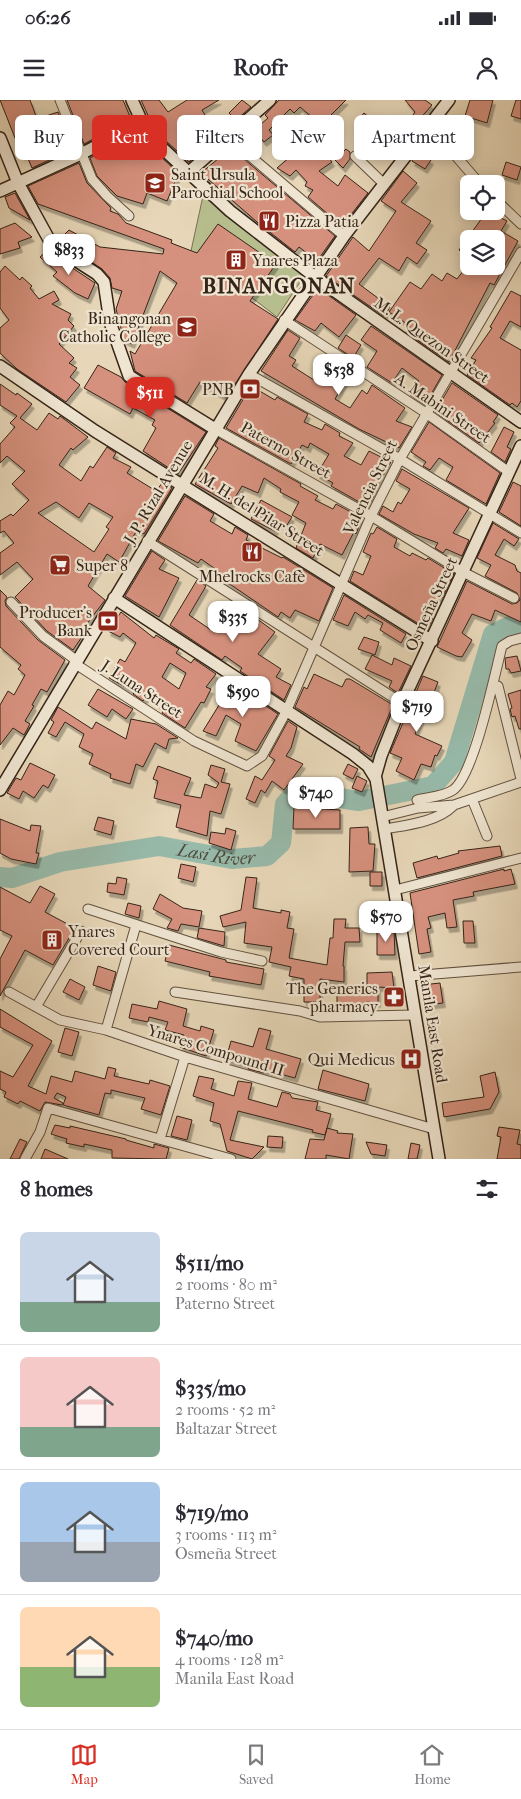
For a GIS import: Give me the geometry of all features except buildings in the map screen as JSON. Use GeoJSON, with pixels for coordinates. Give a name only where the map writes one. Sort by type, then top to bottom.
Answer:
{"type":"FeatureCollection","features":[{"type":"Feature","properties":{"kind":"street"},"geometry":{"type":"LineString","coordinates":[[60,100],[66,115]]}},
{"type":"Feature","properties":{"kind":"street","name":"M. L. Quezon Street"},"geometry":{"type":"LineString","coordinates":[[132,100],[139,115]]}},
{"type":"Feature","properties":{"kind":"street"},"geometry":{"type":"LineString","coordinates":[[254,115],[270,100]]}},
{"type":"Feature","properties":{"kind":"street","name":"J. P. Rizal Avenue"},"geometry":{"type":"LineString","coordinates":[[438,115],[449,100]]}},
{"type":"Feature","properties":{"kind":"street"},"geometry":{"type":"LineString","coordinates":[[0,138],[18,183]]}},
{"type":"Feature","properties":{"kind":"street","name":"M. L. Quezon Street"},"geometry":{"type":"LineString","coordinates":[[167,153],[230,211],[315,277],[521,422]]}},
{"type":"Feature","properties":{"kind":"street"},"geometry":{"type":"LineString","coordinates":[[82,156],[92,179],[129,216]]}},
{"type":"Feature","properties":{"kind":"street"},"geometry":{"type":"LineString","coordinates":[[0,191],[68,160]]}},
{"type":"Feature","properties":{"kind":"street"},"geometry":{"type":"LineString","coordinates":[[188,173],[203,160]]}},
{"type":"Feature","properties":{"kind":"street"},"geometry":{"type":"LineString","coordinates":[[255,160],[344,236]]}},
{"type":"Feature","properties":{"kind":"street"},"geometry":{"type":"LineString","coordinates":[[360,160],[384,184]]}},
{"type":"Feature","properties":{"kind":"street","name":"J. P. Rizal Avenue"},"geometry":{"type":"LineString","coordinates":[[0,790],[75,661],[249,374],[284,320],[344,236],[403,160]]}},
{"type":"Feature","properties":{"kind":"street"},"geometry":{"type":"LineString","coordinates":[[459,160],[472,175]]}},
{"type":"Feature","properties":{"kind":"street","name":"Paterno Street"},"geometry":{"type":"LineString","coordinates":[[18,183],[52,246],[97,274],[104,282],[110,322],[129,376],[215,429],[371,516],[463,572],[514,598]]}},
{"type":"Feature","properties":{"kind":"street"},"geometry":{"type":"LineString","coordinates":[[505,209],[521,224]]}},
{"type":"Feature","properties":{"kind":"street","name":"Valencia Street"},"geometry":{"type":"LineString","coordinates":[[247,766],[255,763],[262,756],[286,712],[371,516],[400,459],[521,252]]}},
{"type":"Feature","properties":{"kind":"street","name":"A. Mabini Street"},"geometry":{"type":"LineString","coordinates":[[284,320],[426,413],[510,472]]}},
{"type":"Feature","properties":{"kind":"street","name":"M. H. del Pilar Street"},"geometry":{"type":"LineString","coordinates":[[0,366],[95,431],[432,641]]}},
{"type":"Feature","properties":{"kind":"street"},"geometry":{"type":"LineString","coordinates":[[249,374],[400,459],[521,533]]}},
{"type":"Feature","properties":{"kind":"street","name":"Osmeña Street"},"geometry":{"type":"LineString","coordinates":[[375,776],[380,756],[402,703],[521,446]]}},
{"type":"Feature","properties":{"kind":"street"},"geometry":{"type":"LineString","coordinates":[[147,541],[402,703]]}},
{"type":"Feature","properties":{"kind":"street"},"geometry":{"type":"LineString","coordinates":[[114,598],[359,758],[375,776]]}},
{"type":"Feature","properties":{"kind":"street","name":"J. Luna Street"},"geometry":{"type":"LineString","coordinates":[[11,602],[43,636],[75,661],[194,741],[247,766]]}},
{"type":"Feature","properties":{"kind":"street"},"geometry":{"type":"LineString","coordinates":[[417,800],[439,796],[454,789],[461,780],[477,741],[502,646],[510,640],[521,638]]}},
{"type":"Feature","properties":{"kind":"street"},"geometry":{"type":"LineString","coordinates":[[382,817],[418,808],[454,805],[472,800],[521,780],[498,686]]}},
{"type":"Feature","properties":{"kind":"street","name":"Manila East Road"},"geometry":{"type":"LineString","coordinates":[[375,776],[410,976],[414,1015],[439,1159]]}},
{"type":"Feature","properties":{"kind":"street"},"geometry":{"type":"LineString","coordinates":[[472,800],[486,836]]}},
{"type":"Feature","properties":{"kind":"street"},"geometry":{"type":"LineString","coordinates":[[385,829],[423,821],[448,811],[454,805]]}},
{"type":"Feature","properties":{"kind":"street"},"geometry":{"type":"LineString","coordinates":[[395,890],[521,858]]}},
{"type":"Feature","properties":{"kind":"street"},"geometry":{"type":"LineString","coordinates":[[88,909],[221,952],[262,961]]}},
{"type":"Feature","properties":{"kind":"street"},"geometry":{"type":"LineString","coordinates":[[106,1030],[136,924]]}},
{"type":"Feature","properties":{"kind":"street"},"geometry":{"type":"LineString","coordinates":[[36,1007],[81,931]]}},
{"type":"Feature","properties":{"kind":"street"},"geometry":{"type":"LineString","coordinates":[[410,976],[521,967]]}},
{"type":"Feature","properties":{"kind":"street","name":"Ynares Compound II"},"geometry":{"type":"LineString","coordinates":[[8,992],[60,1020],[106,1030],[185,1057],[434,1129]]}},
{"type":"Feature","properties":{"kind":"street"},"geometry":{"type":"LineString","coordinates":[[175,992],[300,1011],[320,1017],[414,1015]]}},
{"type":"Feature","properties":{"kind":"street"},"geometry":{"type":"LineString","coordinates":[[160,1139],[185,1057]]}},
{"type":"Feature","properties":{"kind":"street"},"geometry":{"type":"LineString","coordinates":[[25,1159],[40,1132],[48,1108],[231,1159]]}},
{"type":"Feature","properties":{"kind":"green space"},"geometry":{"type":"Polygon","coordinates":[[[203,196],[306,273],[277,317],[191,251],[203,196]]]}},
{"type":"Feature","properties":{"kind":"waterway","name":"Lasi River"},"geometry":{"type":"LineString","coordinates":[[0,877],[12,878],[60,862],[159,846],[232,859],[267,856],[281,843],[285,804],[298,790],[321,790],[345,799],[359,801],[433,786],[454,762],[493,634],[516,623],[521,623]]}},
{"type":"Feature","properties":{"kind":"place","name":"Saint Ursula Parochial School"},"geometry":{"type":"Point","coordinates":[155,183]}},
{"type":"Feature","properties":{"kind":"place","name":"Pizza Patia"},"geometry":{"type":"Point","coordinates":[269,221]}},
{"type":"Feature","properties":{"kind":"place","name":"Ynares Plaza"},"geometry":{"type":"Point","coordinates":[236,260]}},
{"type":"Feature","properties":{"kind":"place","name":"Binangonan Catholic College"},"geometry":{"type":"Point","coordinates":[187,327]}},
{"type":"Feature","properties":{"kind":"place","name":"PNB"},"geometry":{"type":"Point","coordinates":[250,389]}},
{"type":"Feature","properties":{"kind":"place","name":"Mhelrocks Cafè"},"geometry":{"type":"Point","coordinates":[252,552]}},
{"type":"Feature","properties":{"kind":"place","name":"Super 8"},"geometry":{"type":"Point","coordinates":[60,565]}},
{"type":"Feature","properties":{"kind":"place","name":"Producer's Bank"},"geometry":{"type":"Point","coordinates":[108,621]}},
{"type":"Feature","properties":{"kind":"place","name":"Ynares Covered Court"},"geometry":{"type":"Point","coordinates":[52,940]}},
{"type":"Feature","properties":{"kind":"place","name":"The Generics pharmacy"},"geometry":{"type":"Point","coordinates":[394,997]}},
{"type":"Feature","properties":{"kind":"place","name":"Qui Medicus"},"geometry":{"type":"Point","coordinates":[411,1059]}},
{"type":"Feature","properties":{"kind":"district","name":"BINANGONAN"},"geometry":{"type":"Point","coordinates":[279,286]}}]}
